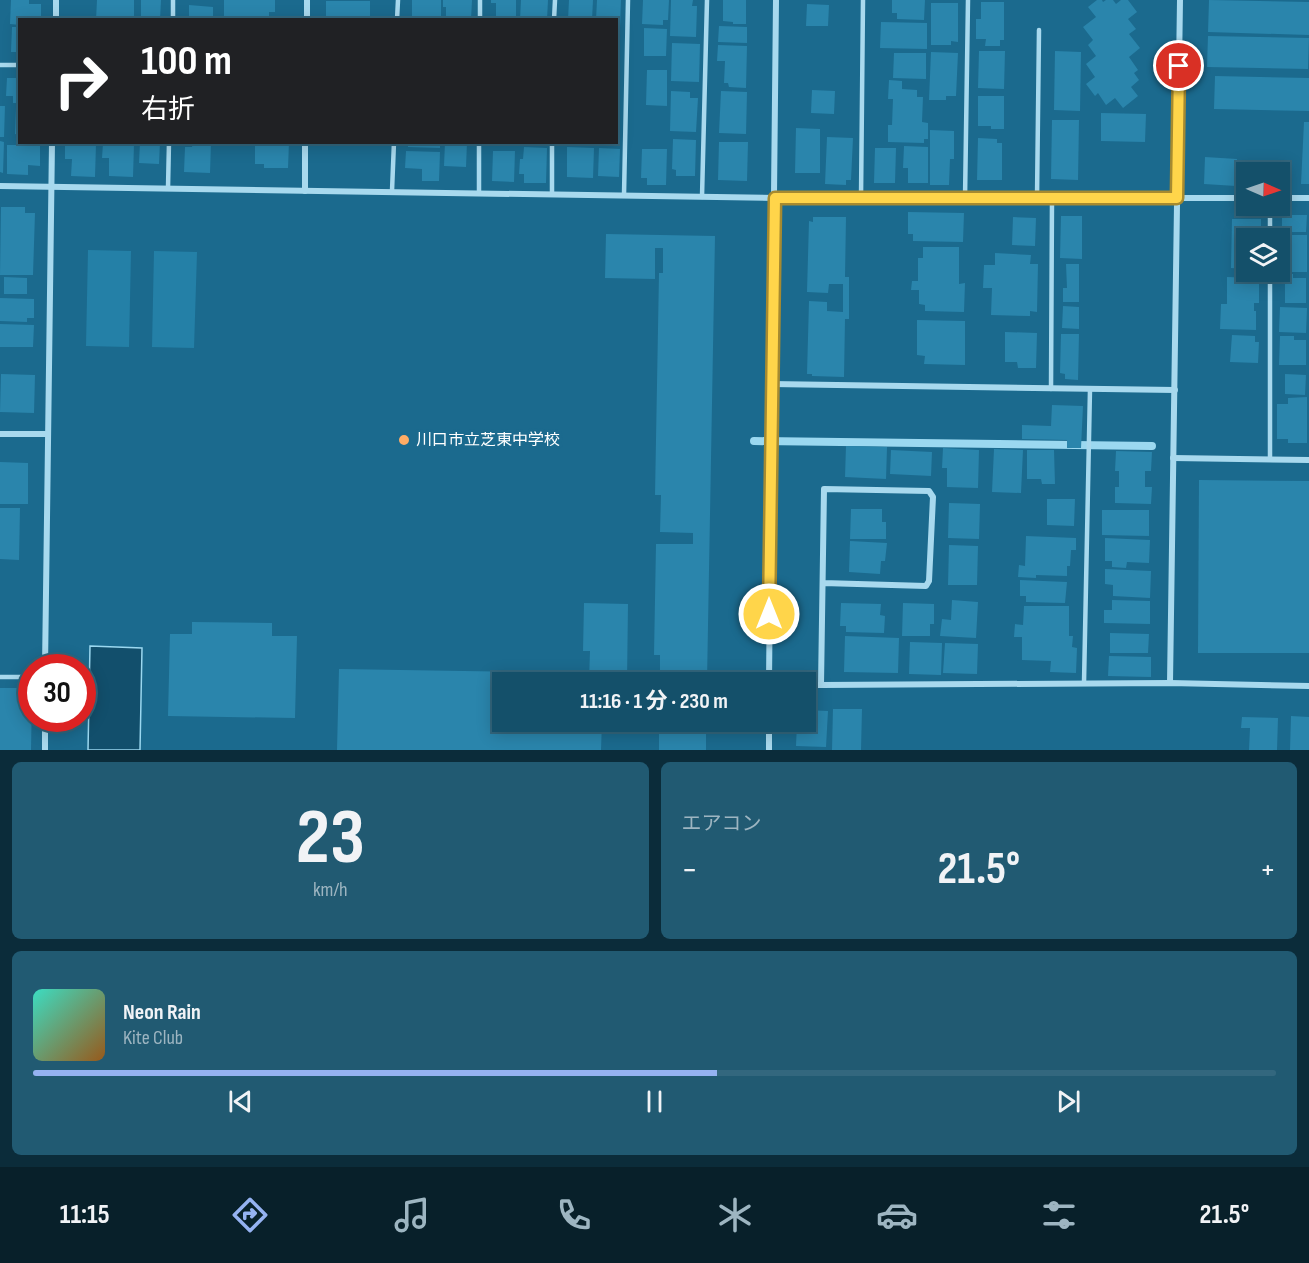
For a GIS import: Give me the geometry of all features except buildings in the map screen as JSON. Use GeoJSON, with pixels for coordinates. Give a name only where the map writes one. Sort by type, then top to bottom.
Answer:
{"type":"FeatureCollection","features":[{"type":"Feature","properties":{"kind":"street"},"geometry":{"type":"LineString","coordinates":[[56,0],[56,18]]}},
{"type":"Feature","properties":{"kind":"street"},"geometry":{"type":"LineString","coordinates":[[307,0],[307,18]]}},
{"type":"Feature","properties":{"kind":"street"},"geometry":{"type":"LineString","coordinates":[[769,672],[776,0]]}},
{"type":"Feature","properties":{"kind":"street"},"geometry":{"type":"LineString","coordinates":[[1170,683],[1180,0]]}},
{"type":"Feature","properties":{"kind":"street"},"geometry":{"type":"LineString","coordinates":[[45,654],[52,144]]}},
{"type":"Feature","properties":{"kind":"street"},"geometry":{"type":"LineString","coordinates":[[305,144],[305,191]]}},
{"type":"Feature","properties":{"kind":"street"},"geometry":{"type":"LineString","coordinates":[[0,186],[775,198],[1236,198]]}},
{"type":"Feature","properties":{"kind":"street"},"geometry":{"type":"LineString","coordinates":[[1290,198],[1309,198]]}},
{"type":"Feature","properties":{"kind":"street"},"geometry":{"type":"LineString","coordinates":[[771,384],[1174,390]]}},
{"type":"Feature","properties":{"kind":"street"},"geometry":{"type":"LineString","coordinates":[[0,434],[47,434]]}},
{"type":"Feature","properties":{"kind":"street"},"geometry":{"type":"LineString","coordinates":[[1173,458],[1309,460]]}},
{"type":"Feature","properties":{"kind":"street"},"geometry":{"type":"LineString","coordinates":[[821,685],[824,489],[929,491],[933,497],[929,581],[926,586],[823,584]]}},
{"type":"Feature","properties":{"kind":"street"},"geometry":{"type":"LineString","coordinates":[[816,685],[1170,683],[1309,686]]}},
{"type":"Feature","properties":{"kind":"street"},"geometry":{"type":"LineString","coordinates":[[45,732],[45,750]]}},
{"type":"Feature","properties":{"kind":"street"},"geometry":{"type":"LineString","coordinates":[[769,732],[769,750]]}},
{"type":"Feature","properties":{"kind":"lane"},"geometry":{"type":"LineString","coordinates":[[173,0],[173,18]]}},
{"type":"Feature","properties":{"kind":"lane"},"geometry":{"type":"LineString","coordinates":[[397,18],[398,0]]}},
{"type":"Feature","properties":{"kind":"lane"},"geometry":{"type":"LineString","coordinates":[[480,0],[480,18]]}},
{"type":"Feature","properties":{"kind":"lane"},"geometry":{"type":"LineString","coordinates":[[555,0],[555,18]]}},
{"type":"Feature","properties":{"kind":"lane"},"geometry":{"type":"LineString","coordinates":[[624,195],[628,0]]}},
{"type":"Feature","properties":{"kind":"lane"},"geometry":{"type":"LineString","coordinates":[[702,197],[707,0]]}},
{"type":"Feature","properties":{"kind":"lane"},"geometry":{"type":"LineString","coordinates":[[861,198],[863,0]]}},
{"type":"Feature","properties":{"kind":"lane"},"geometry":{"type":"LineString","coordinates":[[965,199],[968,0]]}},
{"type":"Feature","properties":{"kind":"lane"},"geometry":{"type":"LineString","coordinates":[[1037,198],[1039,30]]}},
{"type":"Feature","properties":{"kind":"lane"},"geometry":{"type":"LineString","coordinates":[[0,65],[18,65]]}},
{"type":"Feature","properties":{"kind":"lane"},"geometry":{"type":"LineString","coordinates":[[168,188],[170,144]]}},
{"type":"Feature","properties":{"kind":"lane"},"geometry":{"type":"LineString","coordinates":[[392,191],[394,144]]}},
{"type":"Feature","properties":{"kind":"lane"},"geometry":{"type":"LineString","coordinates":[[479,144],[479,193]]}},
{"type":"Feature","properties":{"kind":"lane"},"geometry":{"type":"LineString","coordinates":[[552,144],[552,194]]}},
{"type":"Feature","properties":{"kind":"lane"},"geometry":{"type":"LineString","coordinates":[[1051,388],[1052,198]]}},
{"type":"Feature","properties":{"kind":"lane"},"geometry":{"type":"LineString","coordinates":[[1270,282],[1270,459]]}},
{"type":"Feature","properties":{"kind":"lane"},"geometry":{"type":"LineString","coordinates":[[1084,683],[1090,389]]}},
{"type":"Feature","properties":{"kind":"lane"},"geometry":{"type":"LineString","coordinates":[[0,677],[18,677]]}},
{"type":"Feature","properties":{"kind":"shaded area"},"geometry":{"type":"Polygon","coordinates":[[[88,250],[131,251],[129,347],[86,346],[88,250]]]}},
{"type":"Feature","properties":{"kind":"shaded area"},"geometry":{"type":"Polygon","coordinates":[[[154,251],[197,252],[194,348],[152,347],[154,251]]]}},
{"type":"Feature","properties":{"kind":"shaded area"},"geometry":{"type":"Polygon","coordinates":[[[90,646],[142,648],[140,750],[88,750],[88,732],[96,732],[96,654],[90,654],[90,646]]]}},
{"type":"Feature","properties":{"kind":"waterway"},"geometry":{"type":"LineString","coordinates":[[754,441],[1152,446]]}},
{"type":"Feature","properties":{"kind":"place","name":"川口市立芝東中学校"},"geometry":{"type":"Point","coordinates":[404,440]}},
{"type":"Feature","properties":{"kind":"route"},"geometry":{"type":"LineString","coordinates":[[769,614],[775,198],[1177,198],[1179,66]]}}]}
